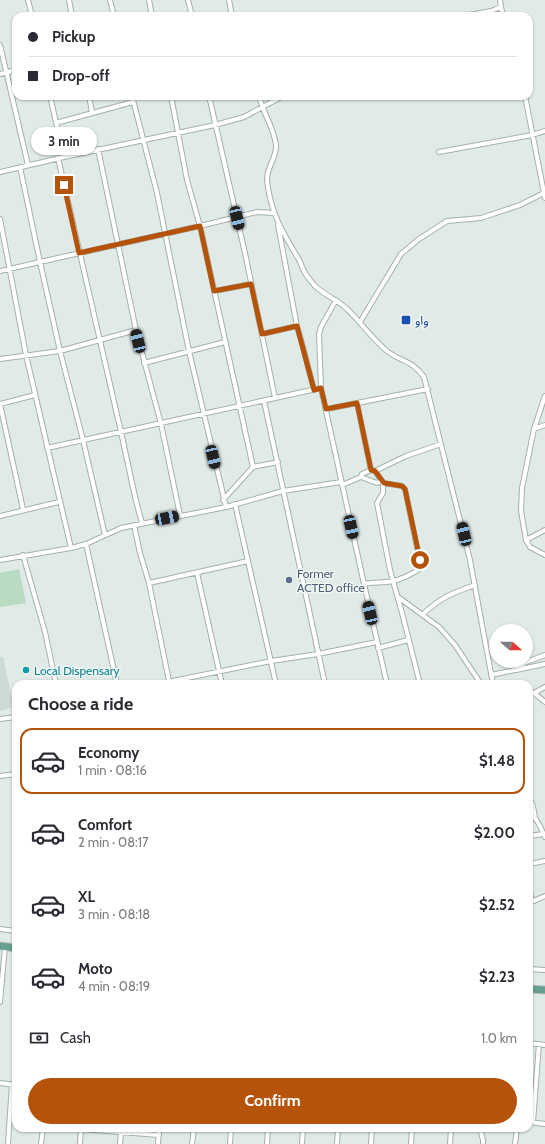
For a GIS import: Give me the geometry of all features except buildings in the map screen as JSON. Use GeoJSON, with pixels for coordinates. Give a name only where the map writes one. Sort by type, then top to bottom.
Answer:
{"type":"FeatureCollection","features":[{"type":"Feature","properties":{"kind":"main road"},"geometry":{"type":"LineString","coordinates":[[2,946],[12,947]]}},
{"type":"Feature","properties":{"kind":"main road"},"geometry":{"type":"LineString","coordinates":[[533,990],[545,990]]}},
{"type":"Feature","properties":{"kind":"street"},"geometry":{"type":"LineString","coordinates":[[28,0],[31,12]]}},
{"type":"Feature","properties":{"kind":"street"},"geometry":{"type":"LineString","coordinates":[[69,0],[71,12]]}},
{"type":"Feature","properties":{"kind":"street"},"geometry":{"type":"LineString","coordinates":[[110,0],[113,12]]}},
{"type":"Feature","properties":{"kind":"street"},"geometry":{"type":"LineString","coordinates":[[149,0],[151,12]]}},
{"type":"Feature","properties":{"kind":"street"},"geometry":{"type":"LineString","coordinates":[[188,0],[191,12]]}},
{"type":"Feature","properties":{"kind":"street"},"geometry":{"type":"LineString","coordinates":[[229,0],[231,12]]}},
{"type":"Feature","properties":{"kind":"street"},"geometry":{"type":"LineString","coordinates":[[500,0],[502,12]]}},
{"type":"Feature","properties":{"kind":"street"},"geometry":{"type":"LineString","coordinates":[[486,12],[501,7]]}},
{"type":"Feature","properties":{"kind":"street"},"geometry":{"type":"LineString","coordinates":[[0,46],[12,97]]}},
{"type":"Feature","properties":{"kind":"street"},"geometry":{"type":"LineString","coordinates":[[0,74],[12,71]]}},
{"type":"Feature","properties":{"kind":"street"},"geometry":{"type":"LineString","coordinates":[[13,100],[28,165]]}},
{"type":"Feature","properties":{"kind":"street"},"geometry":{"type":"LineString","coordinates":[[51,100],[64,156]]}},
{"type":"Feature","properties":{"kind":"street"},"geometry":{"type":"LineString","coordinates":[[90,100],[92,112]]}},
{"type":"Feature","properties":{"kind":"street"},"geometry":{"type":"LineString","coordinates":[[172,100],[187,180],[200,226],[253,467]]}},
{"type":"Feature","properties":{"kind":"street"},"geometry":{"type":"LineString","coordinates":[[209,100],[237,218],[275,398]]}},
{"type":"Feature","properties":{"kind":"street"},"geometry":{"type":"LineString","coordinates":[[260,100],[274,135],[276,145],[276,153],[268,171],[267,180],[297,326],[314,390]]}},
{"type":"Feature","properties":{"kind":"street"},"geometry":{"type":"LineString","coordinates":[[0,172],[64,156],[215,125],[244,117],[275,100]]}},
{"type":"Feature","properties":{"kind":"street"},"geometry":{"type":"LineString","coordinates":[[526,100],[545,198]]}},
{"type":"Feature","properties":{"kind":"street"},"geometry":{"type":"LineString","coordinates":[[56,122],[133,102],[157,193],[189,351],[223,500],[226,507]]}},
{"type":"Feature","properties":{"kind":"street"},"geometry":{"type":"LineString","coordinates":[[439,152],[545,132]]}},
{"type":"Feature","properties":{"kind":"street"},"geometry":{"type":"LineString","coordinates":[[98,149],[136,330],[161,424],[180,515]]}},
{"type":"Feature","properties":{"kind":"street"},"geometry":{"type":"LineString","coordinates":[[58,158],[142,523]]}},
{"type":"Feature","properties":{"kind":"street"},"geometry":{"type":"LineString","coordinates":[[20,167],[60,351],[105,535]]}},
{"type":"Feature","properties":{"kind":"street"},"geometry":{"type":"LineString","coordinates":[[360,322],[401,254],[419,239],[447,221],[481,218],[520,205],[544,193]]}},
{"type":"Feature","properties":{"kind":"street"},"geometry":{"type":"LineString","coordinates":[[0,271],[237,218],[257,212],[274,213]]}},
{"type":"Feature","properties":{"kind":"street"},"geometry":{"type":"LineString","coordinates":[[0,219],[26,355],[59,502],[71,548]]}},
{"type":"Feature","properties":{"kind":"street"},"geometry":{"type":"LineString","coordinates":[[276,219],[306,274],[316,287],[347,308],[374,340],[388,352],[412,364],[424,376],[470,560],[492,680]]}},
{"type":"Feature","properties":{"kind":"street"},"geometry":{"type":"LineString","coordinates":[[214,291],[251,284]]}},
{"type":"Feature","properties":{"kind":"street"},"geometry":{"type":"LineString","coordinates":[[336,300],[321,327],[319,334],[321,388],[386,680]]}},
{"type":"Feature","properties":{"kind":"street"},"geometry":{"type":"LineString","coordinates":[[262,334],[297,326]]}},
{"type":"Feature","properties":{"kind":"street"},"geometry":{"type":"LineString","coordinates":[[0,360],[60,351],[136,330]]}},
{"type":"Feature","properties":{"kind":"street"},"geometry":{"type":"LineString","coordinates":[[144,363],[225,342]]}},
{"type":"Feature","properties":{"kind":"street"},"geometry":{"type":"LineString","coordinates":[[47,448],[321,388]]}},
{"type":"Feature","properties":{"kind":"street"},"geometry":{"type":"LineString","coordinates":[[326,409],[428,389]]}},
{"type":"Feature","properties":{"kind":"street"},"geometry":{"type":"LineString","coordinates":[[23,510],[0,404],[35,395]]}},
{"type":"Feature","properties":{"kind":"street"},"geometry":{"type":"LineString","coordinates":[[545,396],[534,429],[522,488],[521,511],[526,540],[530,547],[545,555]]}},
{"type":"Feature","properties":{"kind":"street"},"geometry":{"type":"LineString","coordinates":[[264,401],[278,462],[282,491],[324,680]]}},
{"type":"Feature","properties":{"kind":"street"},"geometry":{"type":"LineString","coordinates":[[357,403],[373,470],[382,482],[383,493],[377,502],[381,529],[419,680]]}},
{"type":"Feature","properties":{"kind":"street"},"geometry":{"type":"LineString","coordinates":[[534,429],[545,425]]}},
{"type":"Feature","properties":{"kind":"street"},"geometry":{"type":"LineString","coordinates":[[0,560],[71,548],[86,544],[121,528],[226,507],[282,491],[342,484],[361,477],[362,474],[406,456],[441,444]]}},
{"type":"Feature","properties":{"kind":"street"},"geometry":{"type":"LineString","coordinates":[[223,500],[253,467],[278,462]]}},
{"type":"Feature","properties":{"kind":"street"},"geometry":{"type":"LineString","coordinates":[[361,477],[376,483],[382,482],[402,486],[405,489],[420,564],[420,569],[418,571],[393,581],[364,584]]}},
{"type":"Feature","properties":{"kind":"street"},"geometry":{"type":"LineString","coordinates":[[0,516],[59,502]]}},
{"type":"Feature","properties":{"kind":"street"},"geometry":{"type":"LineString","coordinates":[[235,504],[275,680]]}},
{"type":"Feature","properties":{"kind":"street"},"geometry":{"type":"LineString","coordinates":[[134,525],[140,553],[149,583],[169,680]]}},
{"type":"Feature","properties":{"kind":"street"},"geometry":{"type":"LineString","coordinates":[[526,540],[545,530]]}},
{"type":"Feature","properties":{"kind":"street"},"geometry":{"type":"LineString","coordinates":[[86,544],[116,680]]}},
{"type":"Feature","properties":{"kind":"street"},"geometry":{"type":"LineString","coordinates":[[23,555],[45,632],[55,680]]}},
{"type":"Feature","properties":{"kind":"street"},"geometry":{"type":"LineString","coordinates":[[149,583],[248,561]]}},
{"type":"Feature","properties":{"kind":"street"},"geometry":{"type":"LineString","coordinates":[[197,573],[221,680]]}},
{"type":"Feature","properties":{"kind":"street"},"geometry":{"type":"LineString","coordinates":[[422,615],[451,593],[475,585]]}},
{"type":"Feature","properties":{"kind":"street"},"geometry":{"type":"LineString","coordinates":[[398,598],[439,627],[454,645],[478,680]]}},
{"type":"Feature","properties":{"kind":"street"},"geometry":{"type":"LineString","coordinates":[[378,648],[408,640]]}},
{"type":"Feature","properties":{"kind":"street"},"geometry":{"type":"LineString","coordinates":[[174,680],[377,642]]}},
{"type":"Feature","properties":{"kind":"street"},"geometry":{"type":"LineString","coordinates":[[515,670],[526,662],[545,655]]}},
{"type":"Feature","properties":{"kind":"street"},"geometry":{"type":"LineString","coordinates":[[491,676],[545,664]]}},
{"type":"Feature","properties":{"kind":"street"},"geometry":{"type":"LineString","coordinates":[[533,691],[545,687]]}},
{"type":"Feature","properties":{"kind":"street"},"geometry":{"type":"LineString","coordinates":[[533,693],[545,702]]}},
{"type":"Feature","properties":{"kind":"street"},"geometry":{"type":"LineString","coordinates":[[0,719],[12,718]]}},
{"type":"Feature","properties":{"kind":"street"},"geometry":{"type":"LineString","coordinates":[[0,776],[12,774]]}},
{"type":"Feature","properties":{"kind":"street"},"geometry":{"type":"LineString","coordinates":[[533,806],[535,818],[544,835],[533,836]]}},
{"type":"Feature","properties":{"kind":"street"},"geometry":{"type":"LineString","coordinates":[[533,863],[545,861]]}},
{"type":"Feature","properties":{"kind":"street"},"geometry":{"type":"LineString","coordinates":[[533,901],[545,896]]}},
{"type":"Feature","properties":{"kind":"street"},"geometry":{"type":"LineString","coordinates":[[0,929],[12,930]]}},
{"type":"Feature","properties":{"kind":"street"},"geometry":{"type":"LineString","coordinates":[[0,1002],[2,946]]}},
{"type":"Feature","properties":{"kind":"street"},"geometry":{"type":"LineString","coordinates":[[533,969],[545,970]]}},
{"type":"Feature","properties":{"kind":"street"},"geometry":{"type":"LineString","coordinates":[[533,1043],[545,1045]]}},
{"type":"Feature","properties":{"kind":"street"},"geometry":{"type":"LineString","coordinates":[[533,1102],[539,1044]]}},
{"type":"Feature","properties":{"kind":"street"},"geometry":{"type":"LineString","coordinates":[[0,1083],[12,1085]]}},
{"type":"Feature","properties":{"kind":"street"},"geometry":{"type":"LineString","coordinates":[[8,1144],[12,1105]]}},
{"type":"Feature","properties":{"kind":"street"},"geometry":{"type":"LineString","coordinates":[[533,1122],[545,1124]]}},
{"type":"Feature","properties":{"kind":"street"},"geometry":{"type":"LineString","coordinates":[[41,1144],[42,1132]]}},
{"type":"Feature","properties":{"kind":"street"},"geometry":{"type":"LineString","coordinates":[[80,1144],[81,1132]]}},
{"type":"Feature","properties":{"kind":"street"},"geometry":{"type":"LineString","coordinates":[[120,1144],[121,1132],[159,1135]]}},
{"type":"Feature","properties":{"kind":"street"},"geometry":{"type":"LineString","coordinates":[[158,1144],[159,1132]]}},
{"type":"Feature","properties":{"kind":"street"},"geometry":{"type":"LineString","coordinates":[[192,1144],[194,1132]]}},
{"type":"Feature","properties":{"kind":"street"},"geometry":{"type":"LineString","coordinates":[[230,1144],[231,1132]]}},
{"type":"Feature","properties":{"kind":"street"},"geometry":{"type":"LineString","coordinates":[[267,1144],[268,1132]]}},
{"type":"Feature","properties":{"kind":"street"},"geometry":{"type":"LineString","coordinates":[[302,1144],[304,1132]]}},
{"type":"Feature","properties":{"kind":"street"},"geometry":{"type":"LineString","coordinates":[[337,1144],[338,1132]]}},
{"type":"Feature","properties":{"kind":"street"},"geometry":{"type":"LineString","coordinates":[[372,1132],[372,1144]]}},
{"type":"Feature","properties":{"kind":"street"},"geometry":{"type":"LineString","coordinates":[[411,1144],[412,1132]]}},
{"type":"Feature","properties":{"kind":"street"},"geometry":{"type":"LineString","coordinates":[[450,1144],[452,1132]]}},
{"type":"Feature","properties":{"kind":"street"},"geometry":{"type":"LineString","coordinates":[[481,1132],[483,1144]]}},
{"type":"Feature","properties":{"kind":"street"},"geometry":{"type":"LineString","coordinates":[[515,1144],[516,1132]]}},
{"type":"Feature","properties":{"kind":"shaded area"},"geometry":{"type":"Polygon","coordinates":[[[0,657],[3,657],[12,698],[12,708],[0,711],[0,657]]]}},
{"type":"Feature","properties":{"kind":"green space"},"geometry":{"type":"Polygon","coordinates":[[[19,569],[26,603],[0,607],[0,573],[19,569]]]}},
{"type":"Feature","properties":{"kind":"place","name":"واو"},"geometry":{"type":"Point","coordinates":[406,320]}},
{"type":"Feature","properties":{"kind":"place","name":"Former ACTED office"},"geometry":{"type":"Point","coordinates":[289,580]}},
{"type":"Feature","properties":{"kind":"place","name":"Local Dispensary"},"geometry":{"type":"Point","coordinates":[26,670]}},
{"type":"Feature","properties":{"kind":"route"},"geometry":{"type":"LineString","coordinates":[[64,185],[79,253],[200,226],[214,291],[251,284],[262,334],[297,326],[314,390],[321,388],[326,409],[357,403],[371,470],[375,471],[384,483],[402,486],[407,492],[420,560]]}}]}
